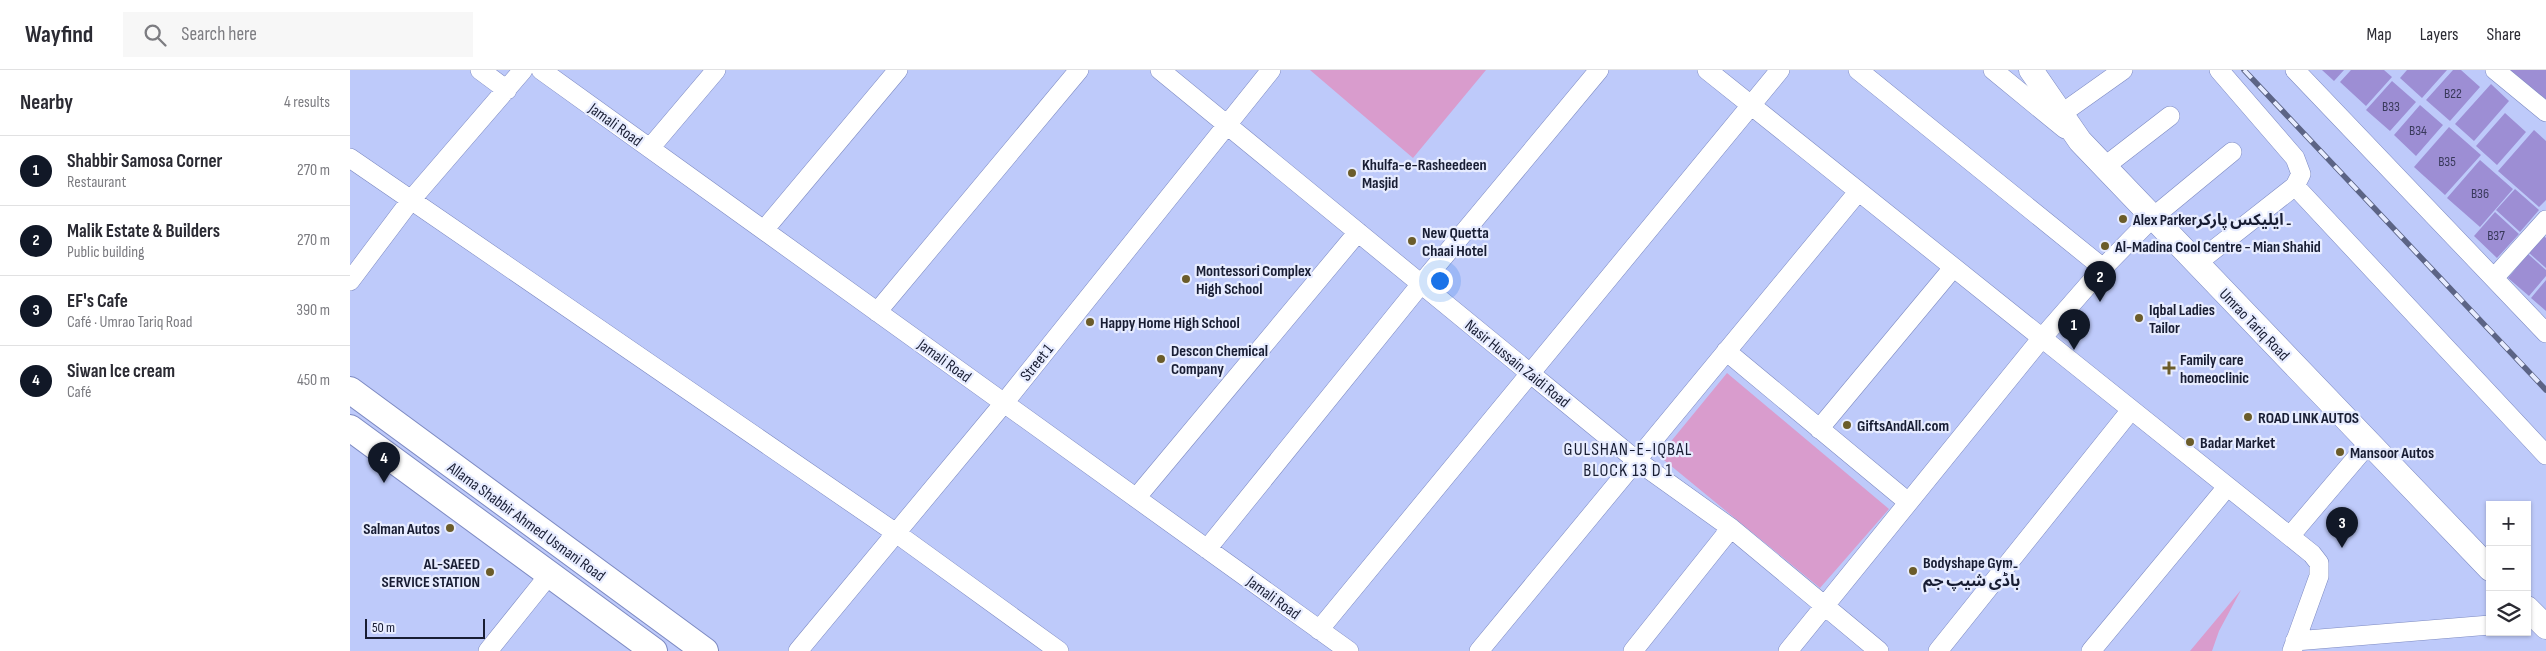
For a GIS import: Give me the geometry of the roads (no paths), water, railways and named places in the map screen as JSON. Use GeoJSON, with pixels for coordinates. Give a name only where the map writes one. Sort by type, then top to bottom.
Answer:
{"type":"FeatureCollection","features":[{"type":"Feature","properties":{"kind":"main road","name":"Allama Shabbir Ahmed Usmani Road"},"geometry":{"type":"LineString","coordinates":[[350,390],[705,651]]}},
{"type":"Feature","properties":{"kind":"main road","name":"Allama Shabbir Ahmed Usmani Road"},"geometry":{"type":"LineString","coordinates":[[350,428],[654,651]]}},
{"type":"Feature","properties":{"kind":"street"},"geometry":{"type":"LineString","coordinates":[[480,70],[507,90]]}},
{"type":"Feature","properties":{"kind":"street"},"geometry":{"type":"LineString","coordinates":[[350,282],[411,200],[523,70]]}},
{"type":"Feature","properties":{"kind":"street","name":"Jamali Road"},"geometry":{"type":"LineString","coordinates":[[541,70],[1348,651]]}},
{"type":"Feature","properties":{"kind":"street"},"geometry":{"type":"LineString","coordinates":[[650,148],[716,70]]}},
{"type":"Feature","properties":{"kind":"street"},"geometry":{"type":"LineString","coordinates":[[764,230],[898,70]]}},
{"type":"Feature","properties":{"kind":"street"},"geometry":{"type":"LineString","coordinates":[[877,312],[1079,70]]}},
{"type":"Feature","properties":{"kind":"street","name":"Nasir Hussain Zaidi Road"},"geometry":{"type":"LineString","coordinates":[[1160,70],[1636,460],[1730,528],[1879,651]]}},
{"type":"Feature","properties":{"kind":"street","name":"Street 1"},"geometry":{"type":"LineString","coordinates":[[798,651],[1004,403],[1271,70]]}},
{"type":"Feature","properties":{"kind":"street"},"geometry":{"type":"LineString","coordinates":[[1207,549],[1421,284],[1599,70]]}},
{"type":"Feature","properties":{"kind":"street"},"geometry":{"type":"LineString","coordinates":[[1708,70],[1750,106],[2312,554],[2319,563],[2319,576],[2293,646],[2486,625]]}},
{"type":"Feature","properties":{"kind":"street"},"geometry":{"type":"LineString","coordinates":[[1319,630],[1780,70]]}},
{"type":"Feature","properties":{"kind":"street"},"geometry":{"type":"LineString","coordinates":[[1858,70],[2103,268]]}},
{"type":"Feature","properties":{"kind":"street"},"geometry":{"type":"LineString","coordinates":[[1994,70],[2080,141]]}},
{"type":"Feature","properties":{"kind":"street","name":"Umrao Tariq Road"},"geometry":{"type":"LineString","coordinates":[[2031,70],[2080,141],[2486,565]]}},
{"type":"Feature","properties":{"kind":"street"},"geometry":{"type":"LineString","coordinates":[[2061,114],[2123,70]]}},
{"type":"Feature","properties":{"kind":"street"},"geometry":{"type":"LineString","coordinates":[[2197,263],[2295,186],[2300,174],[2295,158],[2219,70]]}},
{"type":"Feature","properties":{"kind":"street"},"geometry":{"type":"LineString","coordinates":[[2295,70],[2546,333]]}},
{"type":"Feature","properties":{"kind":"street"},"geometry":{"type":"LineString","coordinates":[[2495,70],[2546,112]]}},
{"type":"Feature","properties":{"kind":"street"},"geometry":{"type":"LineString","coordinates":[[2104,167],[2170,116]]}},
{"type":"Feature","properties":{"kind":"street"},"geometry":{"type":"LineString","coordinates":[[1788,651],[2041,339],[2103,268],[2152,218],[2232,152]]}},
{"type":"Feature","properties":{"kind":"street"},"geometry":{"type":"LineString","coordinates":[[350,158],[896,533],[1059,651]]}},
{"type":"Feature","properties":{"kind":"street"},"geometry":{"type":"LineString","coordinates":[[2295,186],[2546,456]]}},
{"type":"Feature","properties":{"kind":"street"},"geometry":{"type":"LineString","coordinates":[[1479,651],[1858,192]]}},
{"type":"Feature","properties":{"kind":"street"},"geometry":{"type":"LineString","coordinates":[[2494,278],[2546,220]]}},
{"type":"Feature","properties":{"kind":"street"},"geometry":{"type":"LineString","coordinates":[[1136,498],[1358,232]]}},
{"type":"Feature","properties":{"kind":"street"},"geometry":{"type":"LineString","coordinates":[[1820,429],[1953,268]]}},
{"type":"Feature","properties":{"kind":"street"},"geometry":{"type":"LineString","coordinates":[[1726,352],[1908,502]]}},
{"type":"Feature","properties":{"kind":"street"},"geometry":{"type":"LineString","coordinates":[[1938,651],[2130,410]]}},
{"type":"Feature","properties":{"kind":"street"},"geometry":{"type":"LineString","coordinates":[[2290,536],[2369,443]]}},
{"type":"Feature","properties":{"kind":"street"},"geometry":{"type":"LineString","coordinates":[[2091,651],[2227,487]]}},
{"type":"Feature","properties":{"kind":"street"},"geometry":{"type":"LineString","coordinates":[[1633,651],[1730,528]]}},
{"type":"Feature","properties":{"kind":"street"},"geometry":{"type":"LineString","coordinates":[[488,651],[550,575]]}},
{"type":"Feature","properties":{"kind":"railway"},"geometry":{"type":"LineString","coordinates":[[2244,70],[2546,390]]}},
{"type":"Feature","properties":{"kind":"place","name":"Khulfa-e-Rasheedeen Masjid"},"geometry":{"type":"Point","coordinates":[1352,173]}},
{"type":"Feature","properties":{"kind":"place","name":"Alex Parker۔ ایلیکس پارکر"},"geometry":{"type":"Point","coordinates":[2123,219]}},
{"type":"Feature","properties":{"kind":"place","name":"New Quetta Chaai Hotel"},"geometry":{"type":"Point","coordinates":[1412,241]}},
{"type":"Feature","properties":{"kind":"place","name":"Al-Madina Cool Centre - Mian Shahid"},"geometry":{"type":"Point","coordinates":[2105,246]}},
{"type":"Feature","properties":{"kind":"place","name":"Montessori Complex High School"},"geometry":{"type":"Point","coordinates":[1186,279]}},
{"type":"Feature","properties":{"kind":"place","name":"Malik Estate & Builders"},"geometry":{"type":"Point","coordinates":[2100,302]}},
{"type":"Feature","properties":{"kind":"place","name":"Iqbal Ladies Tailor"},"geometry":{"type":"Point","coordinates":[2139,318]}},
{"type":"Feature","properties":{"kind":"place","name":"Happy Home High School"},"geometry":{"type":"Point","coordinates":[1090,322]}},
{"type":"Feature","properties":{"kind":"place","name":"Shabbir Samosa Corner"},"geometry":{"type":"Point","coordinates":[2074,350]}},
{"type":"Feature","properties":{"kind":"place","name":"Descon Chemical Company"},"geometry":{"type":"Point","coordinates":[1161,359]}},
{"type":"Feature","properties":{"kind":"place","name":"Family care homeoclinic"},"geometry":{"type":"Point","coordinates":[2169,368]}},
{"type":"Feature","properties":{"kind":"place","name":"ROAD LINK AUTOS"},"geometry":{"type":"Point","coordinates":[2248,417]}},
{"type":"Feature","properties":{"kind":"place","name":"GiftsAndAll.com"},"geometry":{"type":"Point","coordinates":[1847,425]}},
{"type":"Feature","properties":{"kind":"place","name":"Badar Market"},"geometry":{"type":"Point","coordinates":[2190,442]}},
{"type":"Feature","properties":{"kind":"place","name":"Mansoor Autos"},"geometry":{"type":"Point","coordinates":[2340,452]}},
{"type":"Feature","properties":{"kind":"place","name":"Siwan Ice cream"},"geometry":{"type":"Point","coordinates":[384,483]}},
{"type":"Feature","properties":{"kind":"place","name":"Salman Autos"},"geometry":{"type":"Point","coordinates":[450,528]}},
{"type":"Feature","properties":{"kind":"place","name":"EF's Cafe"},"geometry":{"type":"Point","coordinates":[2342,548]}},
{"type":"Feature","properties":{"kind":"place","name":"Bodyshape Gym۔ باڈی شیپ جم"},"geometry":{"type":"Point","coordinates":[1913,571]}},
{"type":"Feature","properties":{"kind":"place","name":"AL-SAEED SERVICE STATION"},"geometry":{"type":"Point","coordinates":[490,572]}},
{"type":"Feature","properties":{"kind":"district","name":"GULSHAN-E-IQBAL BLOCK 13 D 1"},"geometry":{"type":"Point","coordinates":[1628,459]}}]}
